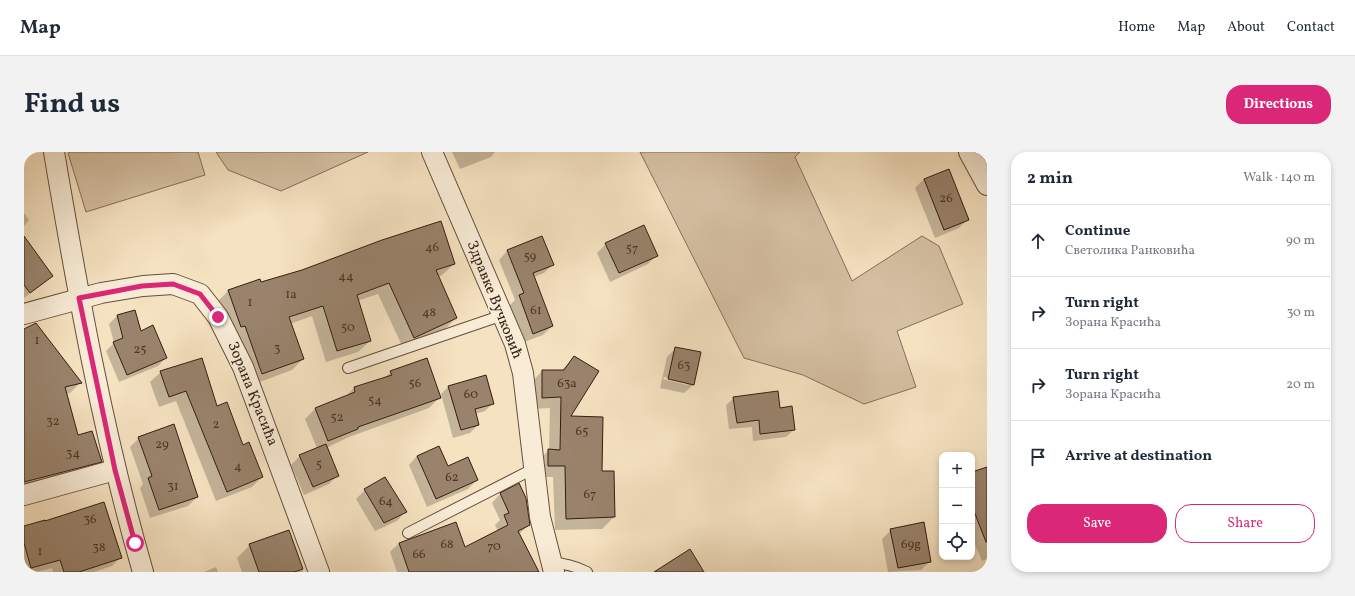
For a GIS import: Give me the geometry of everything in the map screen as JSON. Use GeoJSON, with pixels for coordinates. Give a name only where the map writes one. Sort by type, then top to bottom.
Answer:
{"type":"FeatureCollection","features":[{"type":"Feature","properties":{"kind":"street"},"geometry":{"type":"LineString","coordinates":[[54,152],[79,298],[115,470],[143,572]]}},
{"type":"Feature","properties":{"kind":"street","name":"Здравке Вучковић"},"geometry":{"type":"LineString","coordinates":[[432,152],[515,344],[523,373],[533,469],[540,517],[553,567]]}},
{"type":"Feature","properties":{"kind":"street"},"geometry":{"type":"LineString","coordinates":[[969,152],[987,185]]}},
{"type":"Feature","properties":{"kind":"street","name":"Зорана Красића"},"geometry":{"type":"LineString","coordinates":[[24,314],[79,298],[142,286],[173,284],[200,294],[210,305],[225,329],[243,367],[319,572]]}},
{"type":"Feature","properties":{"kind":"street"},"geometry":{"type":"LineString","coordinates":[[24,495],[115,470]]}},
{"type":"Feature","properties":{"kind":"lane"},"geometry":{"type":"LineString","coordinates":[[348,368],[503,315]]}},
{"type":"Feature","properties":{"kind":"lane"},"geometry":{"type":"LineString","coordinates":[[408,532],[533,469]]}},
{"type":"Feature","properties":{"kind":"lane"},"geometry":{"type":"LineString","coordinates":[[553,567],[562,563],[573,565],[587,572]]}},
{"type":"Feature","properties":{"kind":"shaded area"},"geometry":{"type":"Polygon","coordinates":[[[198,152],[205,175],[86,212],[68,153],[198,152]]]}},
{"type":"Feature","properties":{"kind":"shaded area"},"geometry":{"type":"Polygon","coordinates":[[[216,152],[368,152],[281,191],[228,170],[216,152]]]}},
{"type":"Feature","properties":{"kind":"shaded area"},"geometry":{"type":"Polygon","coordinates":[[[640,152],[800,152],[795,157],[852,281],[922,236],[939,246],[963,304],[897,331],[916,387],[864,404],[803,375],[744,358],[640,152]]]}},
{"type":"Feature","properties":{"kind":"building"},"geometry":{"type":"Polygon","coordinates":[[[949,169],[969,220],[944,230],[924,179],[949,169]]]}},
{"type":"Feature","properties":{"kind":"building"},"geometry":{"type":"Polygon","coordinates":[[[441,221],[455,264],[436,270],[457,318],[414,338],[389,283],[357,295],[371,341],[337,351],[323,306],[289,317],[304,359],[262,374],[245,326],[241,327],[228,290],[260,279],[261,282],[302,270],[382,240],[441,221]]]}},
{"type":"Feature","properties":{"kind":"building"},"geometry":{"type":"Polygon","coordinates":[[[644,225],[658,256],[619,273],[605,243],[644,225]]]}},
{"type":"Feature","properties":{"kind":"building"},"geometry":{"type":"Polygon","coordinates":[[[24,236],[53,276],[30,293],[24,285],[24,236]]]}},
{"type":"Feature","properties":{"kind":"building"},"geometry":{"type":"Polygon","coordinates":[[[542,236],[554,265],[533,273],[553,326],[533,334],[519,295],[524,293],[507,250],[542,236]]]}},
{"type":"Feature","properties":{"kind":"building"},"geometry":{"type":"Polygon","coordinates":[[[135,310],[141,331],[153,325],[167,358],[127,375],[113,342],[123,338],[117,315],[135,310]]]}},
{"type":"Feature","properties":{"kind":"building"},"geometry":{"type":"Polygon","coordinates":[[[36,323],[82,383],[65,387],[78,435],[92,431],[102,462],[24,482],[24,329],[36,323]]]}},
{"type":"Feature","properties":{"kind":"building"},"geometry":{"type":"Polygon","coordinates":[[[675,347],[701,352],[694,385],[668,379],[675,347]]]}},
{"type":"Feature","properties":{"kind":"building"},"geometry":{"type":"Polygon","coordinates":[[[574,356],[599,371],[571,416],[603,417],[602,471],[614,471],[615,517],[566,519],[565,466],[548,466],[548,449],[560,450],[561,397],[542,398],[542,370],[564,370],[574,356]]]}},
{"type":"Feature","properties":{"kind":"building"},"geometry":{"type":"Polygon","coordinates":[[[202,358],[217,406],[227,402],[243,445],[249,442],[263,477],[227,492],[186,391],[169,397],[160,371],[202,358]]]}},
{"type":"Feature","properties":{"kind":"building"},"geometry":{"type":"Polygon","coordinates":[[[427,358],[441,398],[358,427],[358,429],[328,441],[315,408],[355,392],[354,387],[392,375],[390,371],[427,358]]]}},
{"type":"Feature","properties":{"kind":"building"},"geometry":{"type":"Polygon","coordinates":[[[486,375],[494,404],[475,409],[479,425],[461,430],[448,386],[486,375]]]}},
{"type":"Feature","properties":{"kind":"building"},"geometry":{"type":"Polygon","coordinates":[[[778,391],[780,408],[792,406],[795,430],[760,434],[759,420],[737,423],[733,397],[778,391]]]}},
{"type":"Feature","properties":{"kind":"building"},"geometry":{"type":"Polygon","coordinates":[[[174,424],[198,497],[159,510],[148,478],[152,476],[138,437],[174,424]]]}},
{"type":"Feature","properties":{"kind":"building"},"geometry":{"type":"Polygon","coordinates":[[[326,444],[339,476],[313,487],[299,455],[326,444]]]}},
{"type":"Feature","properties":{"kind":"building"},"geometry":{"type":"Polygon","coordinates":[[[439,446],[448,466],[468,457],[478,480],[436,499],[417,456],[439,446]]]}},
{"type":"Feature","properties":{"kind":"building"},"geometry":{"type":"Polygon","coordinates":[[[987,467],[987,542],[975,514],[975,471],[987,467]]]}},
{"type":"Feature","properties":{"kind":"building"},"geometry":{"type":"Polygon","coordinates":[[[385,477],[407,512],[384,523],[364,489],[385,477]]]}},
{"type":"Feature","properties":{"kind":"building"},"geometry":{"type":"Polygon","coordinates":[[[519,483],[526,498],[530,525],[518,531],[539,572],[409,572],[399,543],[456,522],[465,547],[508,525],[504,515],[509,513],[500,493],[519,483]]]}},
{"type":"Feature","properties":{"kind":"building"},"geometry":{"type":"Polygon","coordinates":[[[104,502],[122,558],[79,572],[64,572],[60,560],[31,568],[24,543],[24,526],[45,521],[104,502]]]}},
{"type":"Feature","properties":{"kind":"building"},"geometry":{"type":"Polygon","coordinates":[[[924,522],[931,562],[898,568],[890,529],[924,522]]]}},
{"type":"Feature","properties":{"kind":"building"},"geometry":{"type":"Polygon","coordinates":[[[289,530],[303,569],[294,572],[259,572],[249,544],[289,530]]]}},
{"type":"Feature","properties":{"kind":"building"},"geometry":{"type":"Polygon","coordinates":[[[690,549],[704,572],[654,572],[690,549]]]}},
{"type":"Feature","properties":{"kind":"route"},"geometry":{"type":"LineString","coordinates":[[135,543],[115,470],[79,298],[142,286],[173,284],[190,289],[200,294],[218,317]]}}]}
